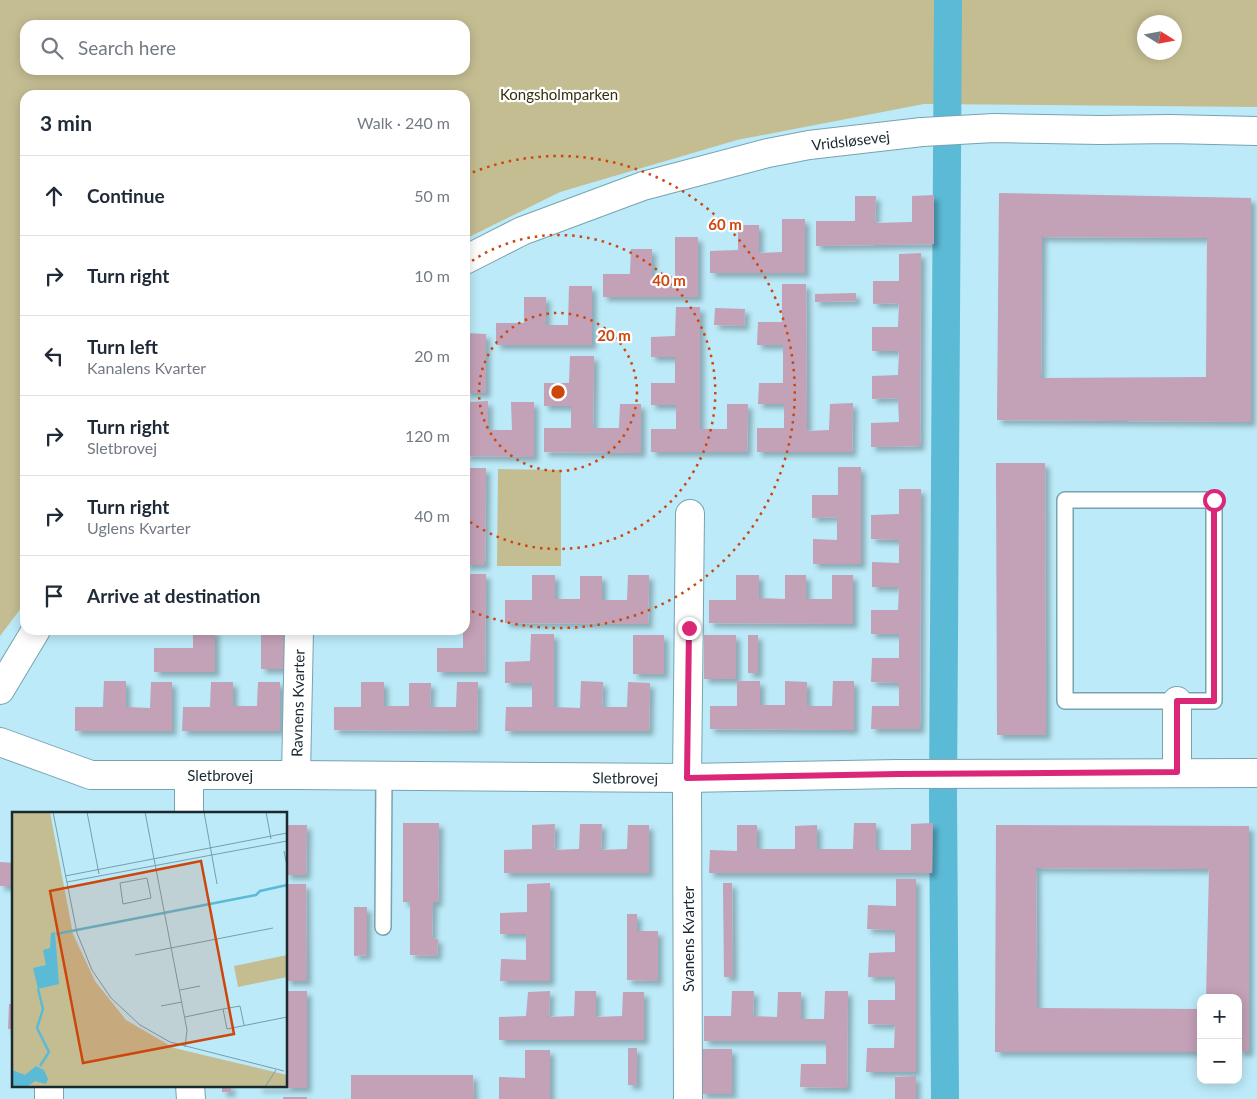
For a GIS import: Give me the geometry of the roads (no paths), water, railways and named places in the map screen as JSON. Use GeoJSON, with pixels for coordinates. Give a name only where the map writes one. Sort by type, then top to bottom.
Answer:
{"type":"FeatureCollection","features":[{"type":"Feature","properties":{"kind":"street","name":"Vridsløsevej"},"geometry":{"type":"LineString","coordinates":[[470,257],[522,231],[643,186],[768,153],[809,145],[922,132],[994,128],[1257,131]]}},
{"type":"Feature","properties":{"kind":"street","name":"Svanens Kvarter"},"geometry":{"type":"LineString","coordinates":[[688,1099],[687,778],[690,514]]}},
{"type":"Feature","properties":{"kind":"street"},"geometry":{"type":"LineString","coordinates":[[0,690],[33,635]]}},
{"type":"Feature","properties":{"kind":"street","name":"Ravnens Kvarter"},"geometry":{"type":"LineString","coordinates":[[296,775],[299,635]]}},
{"type":"Feature","properties":{"kind":"street"},"geometry":{"type":"LineString","coordinates":[[1177,701],[1177,772]]}},
{"type":"Feature","properties":{"kind":"street","name":"Sletbrovej"},"geometry":{"type":"LineString","coordinates":[[0,742],[91,775],[687,778],[898,774],[1257,773]]}},
{"type":"Feature","properties":{"kind":"street"},"geometry":{"type":"LineString","coordinates":[[189,775],[189,812]]}},
{"type":"Feature","properties":{"kind":"street"},"geometry":{"type":"LineString","coordinates":[[49,1086],[49,1099]]}},
{"type":"Feature","properties":{"kind":"street"},"geometry":{"type":"LineString","coordinates":[[190,1086],[191,1099]]}},
{"type":"Feature","properties":{"kind":"lane"},"geometry":{"type":"LineString","coordinates":[[1066,500],[1214,500],[1214,701],[1177,701],[1065,701],[1066,500]]}},
{"type":"Feature","properties":{"kind":"lane"},"geometry":{"type":"LineString","coordinates":[[383,927],[384,776]]}},
{"type":"Feature","properties":{"kind":"waterway"},"geometry":{"type":"LineString","coordinates":[[945,1099],[943,794],[948,0]]}},
{"type":"Feature","properties":{"kind":"park label","name":"Kongsholmparken"},"geometry":{"type":"Point","coordinates":[559,94]}}]}
